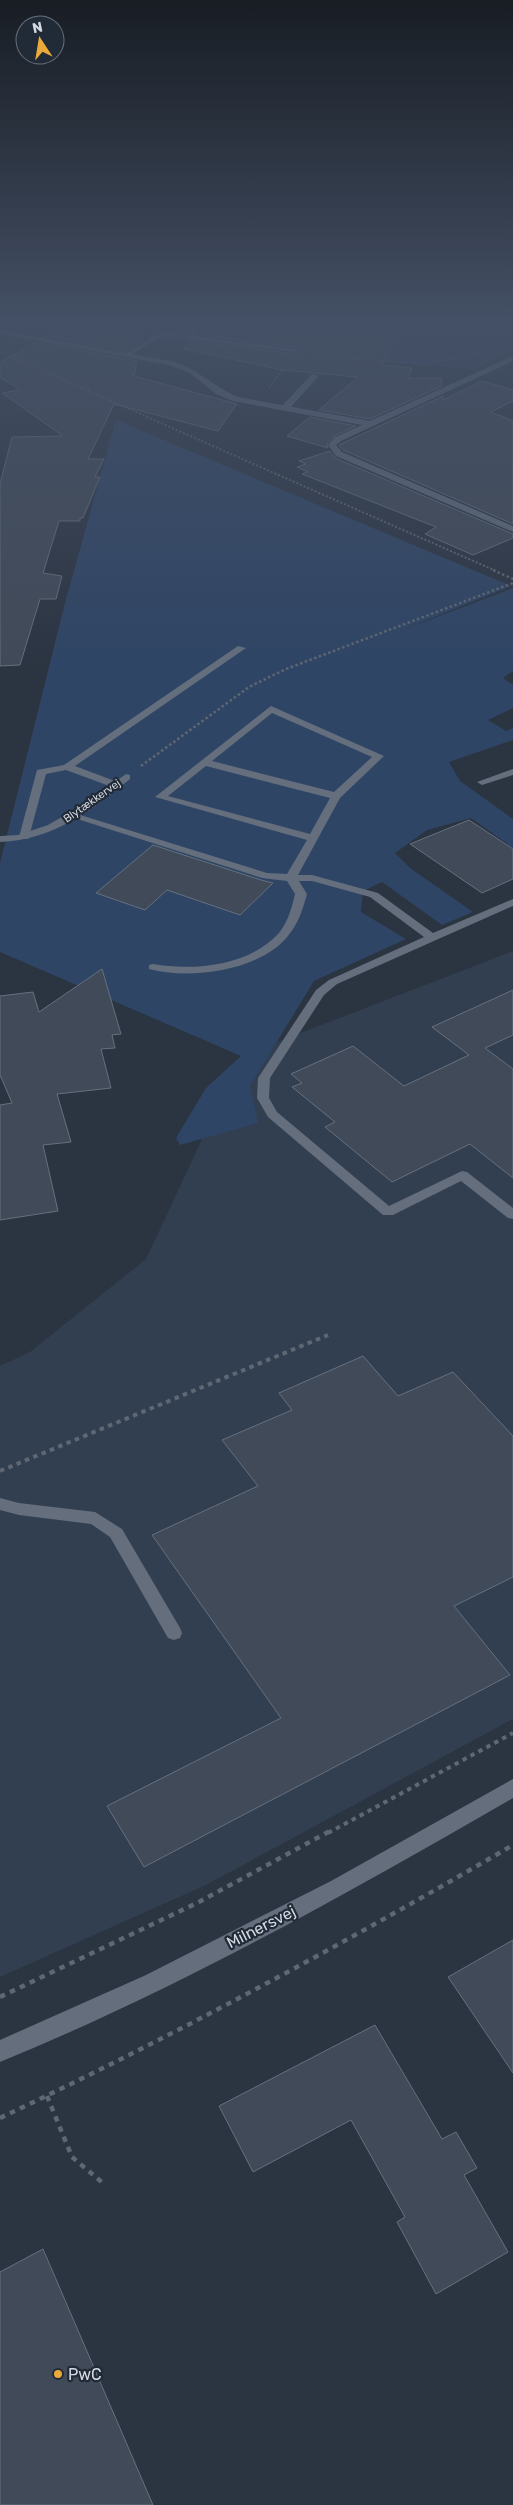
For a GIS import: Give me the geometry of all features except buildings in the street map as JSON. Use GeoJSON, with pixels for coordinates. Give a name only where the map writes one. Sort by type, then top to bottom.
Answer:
{"type":"FeatureCollection","features":[{"type":"Feature","properties":{"kind":"street"},"geometry":{"type":"LineString","coordinates":[[345,435],[338,438],[332,445],[339,454],[513,528]]}},
{"type":"Feature","properties":{"kind":"street","name":"Blytækkervej"},"geometry":{"type":"LineString","coordinates":[[0,839],[24,837],[43,832],[73,816],[126,777]]}},
{"type":"Feature","properties":{"kind":"street","name":"Milnersvej"},"geometry":{"type":"LineString","coordinates":[[0,2051],[153,1982],[338,1888],[513,1788]]}},
{"type":"Feature","properties":{"kind":"lane"},"geometry":{"type":"LineString","coordinates":[[24,837],[41,772],[67,768],[241,648]]}},
{"type":"Feature","properties":{"kind":"lane"},"geometry":{"type":"LineString","coordinates":[[291,878],[313,838],[336,796],[379,756],[271,710],[160,797],[313,838]]}},
{"type":"Feature","properties":{"kind":"lane"},"geometry":{"type":"LineString","coordinates":[[204,762],[336,796]]}},
{"type":"Feature","properties":{"kind":"lane"},"geometry":{"type":"LineString","coordinates":[[67,768],[116,784]]}},
{"type":"Feature","properties":{"kind":"lane"},"geometry":{"type":"LineString","coordinates":[[482,782],[513,772]]}},
{"type":"Feature","properties":{"kind":"lane"},"geometry":{"type":"LineString","coordinates":[[73,816],[266,876],[312,878],[374,895],[432,938]]}},
{"type":"Feature","properties":{"kind":"lane"},"geometry":{"type":"LineString","coordinates":[[153,967],[186,971],[227,966],[259,953],[282,937],[296,915],[301,894],[291,878]]}},
{"type":"Feature","properties":{"kind":"lane"},"geometry":{"type":"LineString","coordinates":[[513,902],[333,982],[320,992],[264,1078],[262,1098],[272,1114],[388,1212],[462,1175],[513,1215]]}},
{"type":"Feature","properties":{"kind":"lane"},"geometry":{"type":"LineString","coordinates":[[0,1504],[18,1509],[95,1518],[116,1533],[174,1633]]}},
{"type":"Feature","properties":{"kind":"path"},"geometry":{"type":"LineString","coordinates":[[187,435],[513,579]]}},
{"type":"Feature","properties":{"kind":"path"},"geometry":{"type":"LineString","coordinates":[[126,777],[249,687],[286,669],[513,583]]}},
{"type":"Feature","properties":{"kind":"path"},"geometry":{"type":"LineString","coordinates":[[0,1471],[328,1335]]}},
{"type":"Feature","properties":{"kind":"path"},"geometry":{"type":"LineString","coordinates":[[0,1997],[197,1903],[513,1732]]}},
{"type":"Feature","properties":{"kind":"path"},"geometry":{"type":"LineString","coordinates":[[0,2118],[164,2038],[365,1932],[513,1845]]}},
{"type":"Feature","properties":{"kind":"path"},"geometry":{"type":"LineString","coordinates":[[47,2096],[72,2157],[104,2184]]}},
{"type":"Feature","properties":{"kind":"shaded area"},"geometry":{"type":"Polygon","coordinates":[[[112,435],[151,435],[511,586],[400,631],[513,588],[513,671],[503,678],[513,685],[513,708],[488,720],[506,731],[513,728],[513,740],[449,762],[460,781],[513,819],[513,848],[471,818],[427,830],[395,853],[410,868],[473,912],[442,925],[382,882],[363,891],[361,912],[406,939],[314,981],[250,1086],[258,1123],[180,1145],[176,1138],[206,1088],[241,1056],[0,952],[0,863],[65,603],[112,435]]]}},
{"type":"Feature","properties":{"kind":"shaded area"},"geometry":{"type":"Polygon","coordinates":[[[513,951],[513,1719],[206,1885],[0,1977],[0,1366],[30,1352],[146,1259],[241,1056],[513,951]]]}},
{"type":"Feature","properties":{"kind":"place","name":"PwC"},"geometry":{"type":"Point","coordinates":[58,2374]}}]}
